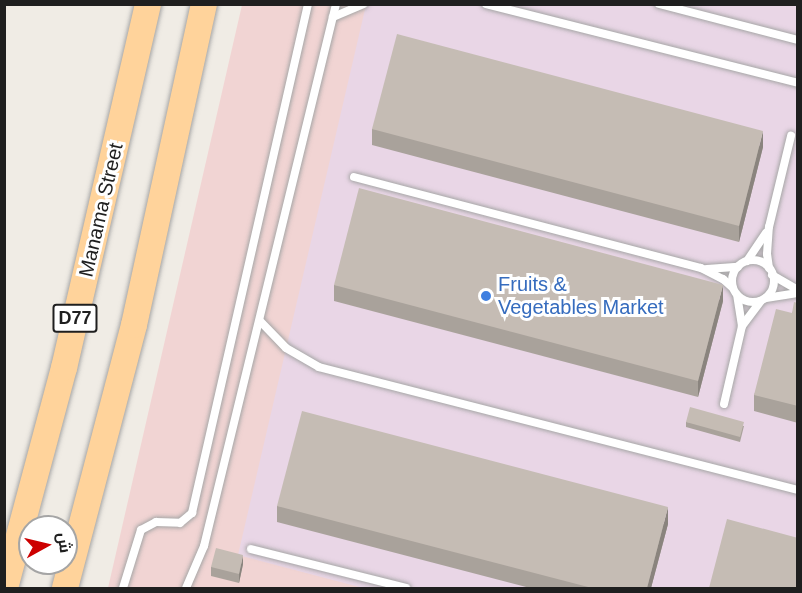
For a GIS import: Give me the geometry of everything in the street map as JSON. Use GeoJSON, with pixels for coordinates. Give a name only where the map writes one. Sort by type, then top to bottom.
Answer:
{"type":"FeatureCollection","features":[{"type":"Feature","properties":{"kind":"main road","name":"Manama Street"},"geometry":{"type":"LineString","coordinates":[[5,588],[64,368],[148,4]]}},
{"type":"Feature","properties":{"kind":"main road"},"geometry":{"type":"LineString","coordinates":[[64,588],[134,324],[204,4]]}},
{"type":"Feature","properties":{"kind":"lane"},"geometry":{"type":"LineString","coordinates":[[139,46],[141,4]]}},
{"type":"Feature","properties":{"kind":"lane"},"geometry":{"type":"LineString","coordinates":[[123,588],[141,530],[156,522],[180,523],[192,513],[308,4]]}},
{"type":"Feature","properties":{"kind":"lane"},"geometry":{"type":"LineString","coordinates":[[186,588],[204,546],[336,4]]}},
{"type":"Feature","properties":{"kind":"lane"},"geometry":{"type":"LineString","coordinates":[[333,17],[363,4]]}},
{"type":"Feature","properties":{"kind":"lane"},"geometry":{"type":"LineString","coordinates":[[659,4],[798,40]]}},
{"type":"Feature","properties":{"kind":"lane"},"geometry":{"type":"LineString","coordinates":[[486,5],[798,83]]}},
{"type":"Feature","properties":{"kind":"lane"},"geometry":{"type":"LineString","coordinates":[[742,326],[774,283],[766,254],[769,227],[791,136]]}},
{"type":"Feature","properties":{"kind":"lane"},"geometry":{"type":"LineString","coordinates":[[354,177],[701,268],[723,279],[744,301],[798,292]]}},
{"type":"Feature","properties":{"kind":"lane"},"geometry":{"type":"LineString","coordinates":[[724,404],[742,326],[732,280],[738,267],[747,261],[769,227]]}},
{"type":"Feature","properties":{"kind":"lane"},"geometry":{"type":"LineString","coordinates":[[747,261],[762,263],[798,292]]}},
{"type":"Feature","properties":{"kind":"lane"},"geometry":{"type":"LineString","coordinates":[[701,268],[738,267]]}},
{"type":"Feature","properties":{"kind":"lane"},"geometry":{"type":"LineString","coordinates":[[260,321],[286,348],[319,367],[798,490]]}},
{"type":"Feature","properties":{"kind":"lane"},"geometry":{"type":"LineString","coordinates":[[251,549],[406,588]]}},
{"type":"Feature","properties":{"kind":"shaded area","name":"Fruits & Vegetables Market"},"geometry":{"type":"Polygon","coordinates":[[[242,5],[797,5],[797,588],[108,588],[242,5]]]}},
{"type":"Feature","properties":{"kind":"shaded area","name":"Fruits & Vegetables Market"},"geometry":{"type":"Polygon","coordinates":[[[366,5],[797,5],[797,588],[363,588],[238,555],[366,5]]]}},
{"type":"Feature","properties":{"kind":"building"},"geometry":{"type":"Polygon","coordinates":[[[397,34],[763,131],[739,226],[372,129],[397,34]]]}},
{"type":"Feature","properties":{"kind":"building"},"geometry":{"type":"Polygon","coordinates":[[[359,188],[723,285],[698,381],[334,285],[359,188]]]}},
{"type":"Feature","properties":{"kind":"building"},"geometry":{"type":"Polygon","coordinates":[[[794,302],[798,303],[798,406],[754,395],[776,309],[792,313],[794,302]]]}},
{"type":"Feature","properties":{"kind":"building"},"geometry":{"type":"Polygon","coordinates":[[[690,407],[744,422],[740,437],[686,422],[690,407]]]}},
{"type":"Feature","properties":{"kind":"building"},"geometry":{"type":"Polygon","coordinates":[[[302,411],[668,507],[647,588],[592,588],[277,506],[302,411]]]}},
{"type":"Feature","properties":{"kind":"building"},"geometry":{"type":"Polygon","coordinates":[[[727,519],[798,538],[798,588],[709,588],[727,519]]]}},
{"type":"Feature","properties":{"kind":"building"},"geometry":{"type":"Polygon","coordinates":[[[216,548],[243,555],[239,574],[211,567],[216,548]]]}},
{"type":"Feature","properties":{"kind":"place","name":"Fruits & Vegetables Market"},"geometry":{"type":"Point","coordinates":[486,296]}}]}
